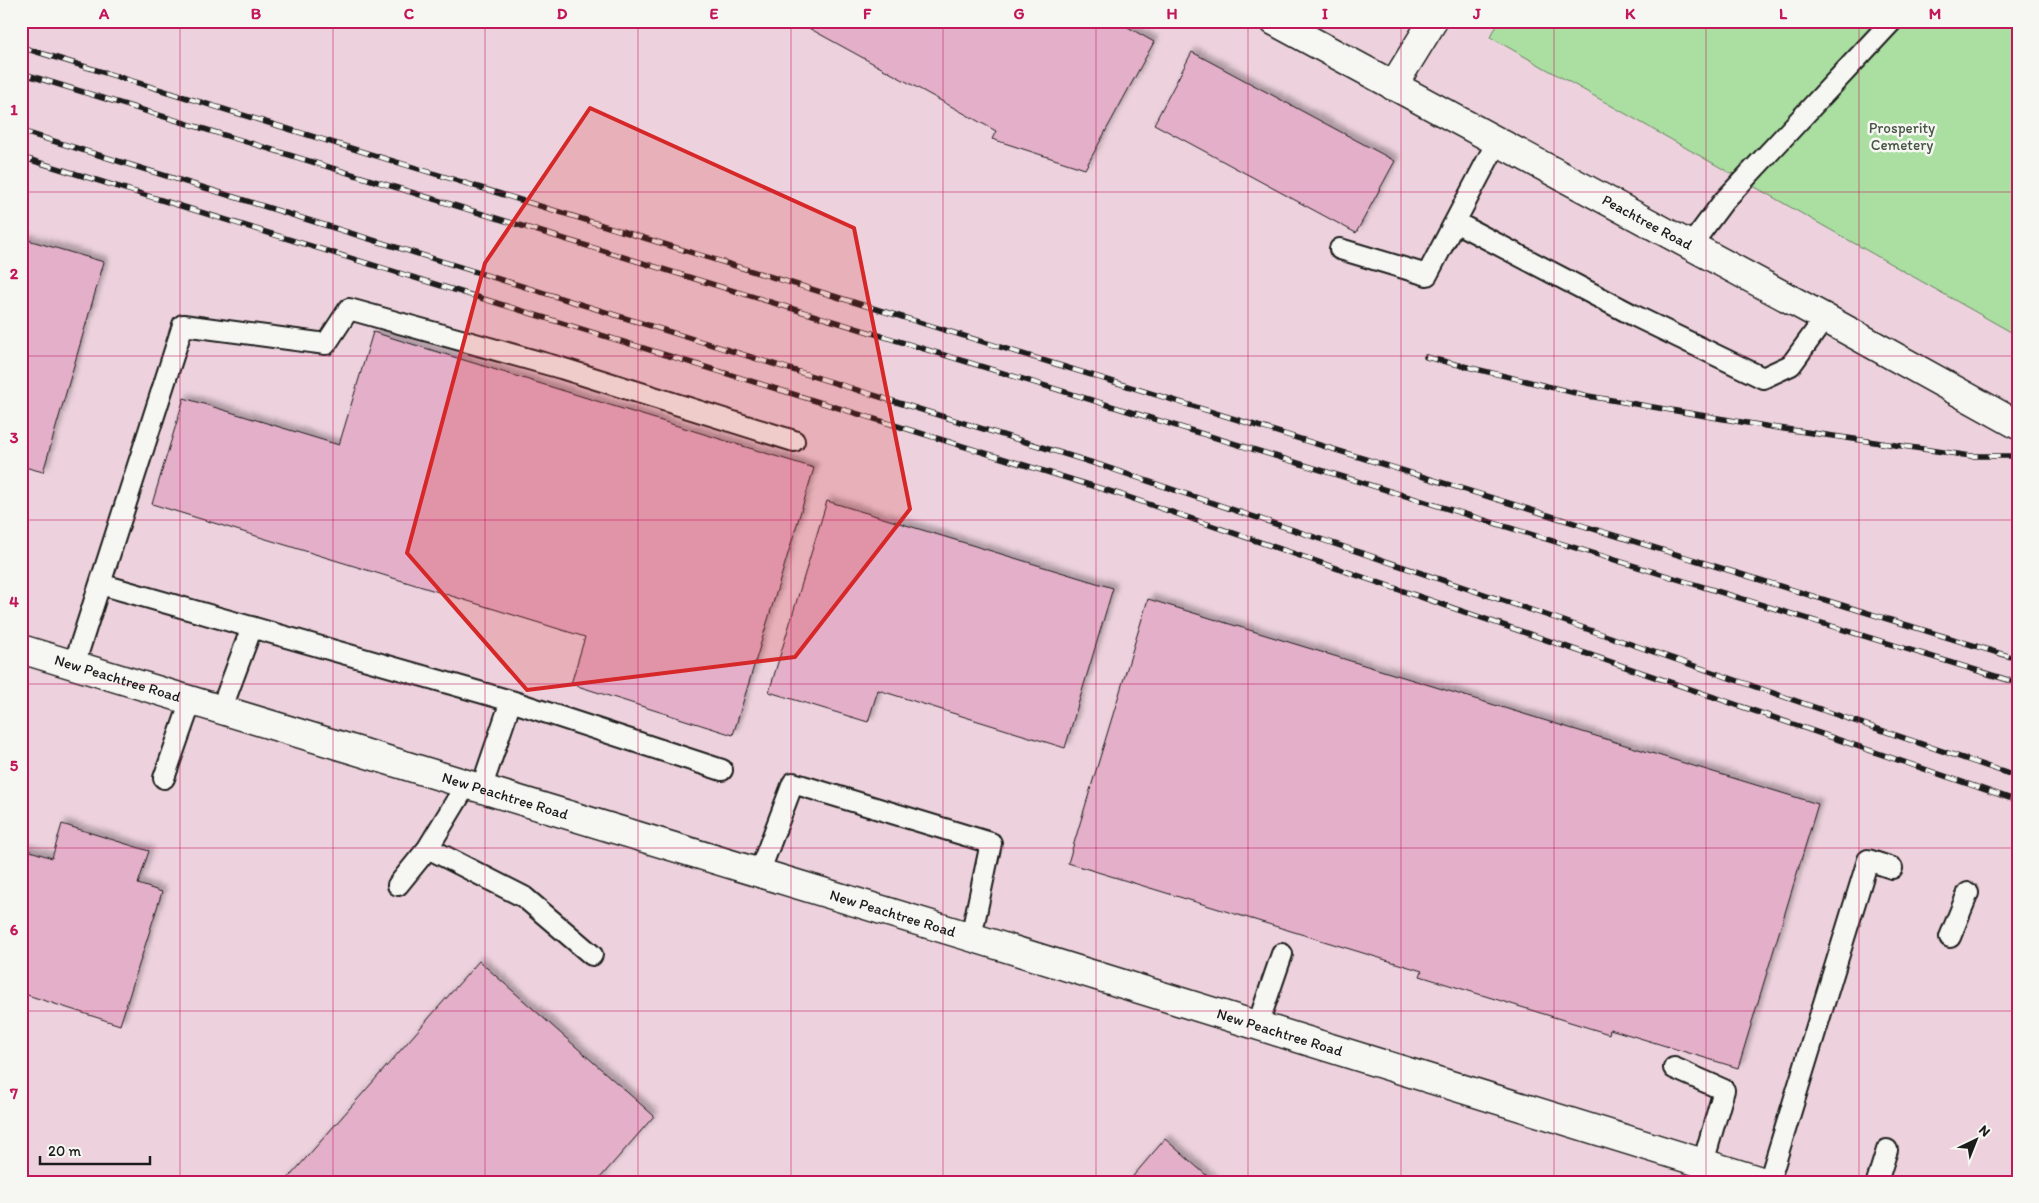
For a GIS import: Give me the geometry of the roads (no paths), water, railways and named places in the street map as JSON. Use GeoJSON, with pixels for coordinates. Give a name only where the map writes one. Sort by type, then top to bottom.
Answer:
{"type":"FeatureCollection","features":[{"type":"Feature","properties":{"kind":"street","name":"Peachtree Road"},"geometry":{"type":"LineString","coordinates":[[1274,21],[1691,245],[2018,425]]}},
{"type":"Feature","properties":{"kind":"street"},"geometry":{"type":"LineString","coordinates":[[1393,86],[1434,21]]}},
{"type":"Feature","properties":{"kind":"street","name":"New Peachtree Road"},"geometry":{"type":"LineString","coordinates":[[21,648],[971,937],[1257,1027],[1764,1182]]}},
{"type":"Feature","properties":{"kind":"lane"},"geometry":{"type":"LineString","coordinates":[[1691,245],[1723,202],[1892,21]]}},
{"type":"Feature","properties":{"kind":"lane"},"geometry":{"type":"LineString","coordinates":[[1340,249],[1427,275],[1497,142]]}},
{"type":"Feature","properties":{"kind":"lane"},"geometry":{"type":"LineString","coordinates":[[1455,222],[1635,316],[1763,378],[1791,365],[1825,318]]}},
{"type":"Feature","properties":{"kind":"lane"},"geometry":{"type":"LineString","coordinates":[[74,665],[183,325],[326,344],[349,309],[561,368],[794,440]]}},
{"type":"Feature","properties":{"kind":"lane"},"geometry":{"type":"LineString","coordinates":[[100,584],[511,701],[722,770]]}},
{"type":"Feature","properties":{"kind":"lane"},"geometry":{"type":"LineString","coordinates":[[221,710],[252,627]]}},
{"type":"Feature","properties":{"kind":"lane"},"geometry":{"type":"LineString","coordinates":[[164,778],[191,701]]}},
{"type":"Feature","properties":{"kind":"lane"},"geometry":{"type":"LineString","coordinates":[[398,885],[474,787],[511,701]]}},
{"type":"Feature","properties":{"kind":"lane"},"geometry":{"type":"LineString","coordinates":[[759,873],[793,783],[803,786],[991,843],[971,937]]}},
{"type":"Feature","properties":{"kind":"lane"},"geometry":{"type":"LineString","coordinates":[[428,848],[524,897],[592,955]]}},
{"type":"Feature","properties":{"kind":"lane"},"geometry":{"type":"LineString","coordinates":[[1769,1182],[1868,860],[1892,868]]}},
{"type":"Feature","properties":{"kind":"lane"},"geometry":{"type":"LineString","coordinates":[[1950,937],[1968,893]]}},
{"type":"Feature","properties":{"kind":"lane"},"geometry":{"type":"LineString","coordinates":[[1257,1027],[1282,954]]}},
{"type":"Feature","properties":{"kind":"lane"},"geometry":{"type":"LineString","coordinates":[[1674,1068],[1724,1090],[1703,1163]]}},
{"type":"Feature","properties":{"kind":"lane"},"geometry":{"type":"LineString","coordinates":[[1877,1182],[1887,1150]]}},
{"type":"Feature","properties":{"kind":"railway"},"geometry":{"type":"LineString","coordinates":[[21,47],[2018,659]]}},
{"type":"Feature","properties":{"kind":"railway"},"geometry":{"type":"LineString","coordinates":[[21,73],[2018,683]]}},
{"type":"Feature","properties":{"kind":"railway"},"geometry":{"type":"LineString","coordinates":[[21,131],[1103,466],[1552,617],[2018,777]]}},
{"type":"Feature","properties":{"kind":"railway"},"geometry":{"type":"LineString","coordinates":[[21,157],[1122,495],[2018,801]]}},
{"type":"Feature","properties":{"kind":"railway"},"geometry":{"type":"LineString","coordinates":[[1426,357],[1588,396],[1771,427],[1971,456],[2018,456]]}},
{"type":"Feature","properties":{"kind":"park label","name":"Prosperity Cemetery"},"geometry":{"type":"Point","coordinates":[1902,136]}}]}
